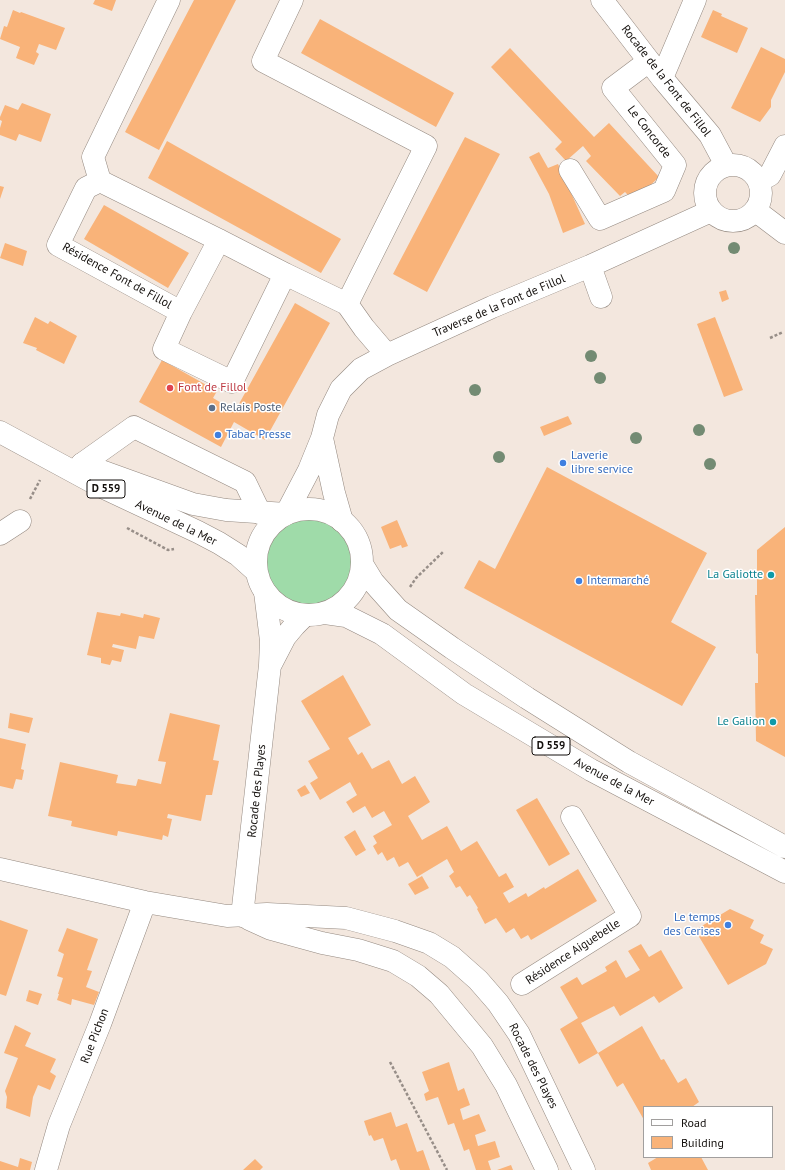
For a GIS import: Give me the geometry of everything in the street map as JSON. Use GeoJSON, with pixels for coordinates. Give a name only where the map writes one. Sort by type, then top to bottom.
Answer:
{"type":"FeatureCollection","features":[{"type":"Feature","properties":{"kind":"street"},"geometry":{"type":"LineString","coordinates":[[169,0],[94,157],[100,181],[347,304],[364,328],[387,355]]}},
{"type":"Feature","properties":{"kind":"street"},"geometry":{"type":"LineString","coordinates":[[292,0],[263,60],[426,146],[347,304]]}},
{"type":"Feature","properties":{"kind":"street","name":"Rocade de la Font de Fillol"},"geometry":{"type":"LineString","coordinates":[[602,0],[656,70],[710,135],[726,165]]}},
{"type":"Feature","properties":{"kind":"street"},"geometry":{"type":"LineString","coordinates":[[656,70],[695,0]]}},
{"type":"Feature","properties":{"kind":"street","name":"Le Concorde"},"geometry":{"type":"LineString","coordinates":[[570,170],[600,219],[664,191],[675,165],[614,88],[656,70]]}},
{"type":"Feature","properties":{"kind":"street"},"geometry":{"type":"LineString","coordinates":[[759,181],[770,175],[785,146]]}},
{"type":"Feature","properties":{"kind":"street"},"geometry":{"type":"LineString","coordinates":[[726,165],[739,165],[747,168],[759,181],[762,188],[762,197],[756,211],[749,217],[733,222],[725,220],[717,217],[707,204],[705,196],[708,181],[717,170],[726,165]]}},
{"type":"Feature","properties":{"kind":"street","name":"Résidence Font de Fillol"},"geometry":{"type":"LineString","coordinates":[[100,181],[86,188],[58,245],[181,312]]}},
{"type":"Feature","properties":{"kind":"street","name":"Traverse de la Font de Fillol"},"geometry":{"type":"LineString","coordinates":[[286,514],[306,477],[322,438],[328,415],[341,389],[361,369],[387,355],[492,307],[590,266],[711,211]]}},
{"type":"Feature","properties":{"kind":"street"},"geometry":{"type":"LineString","coordinates":[[756,211],[785,233]]}},
{"type":"Feature","properties":{"kind":"street"},"geometry":{"type":"LineString","coordinates":[[219,240],[181,312],[164,349],[232,382],[285,274]]}},
{"type":"Feature","properties":{"kind":"street"},"geometry":{"type":"LineString","coordinates":[[590,266],[601,297]]}},
{"type":"Feature","properties":{"kind":"street"},"geometry":{"type":"LineString","coordinates":[[82,464],[134,427],[245,482],[260,513]]}},
{"type":"Feature","properties":{"kind":"street","name":"Avenue de la Mer"},"geometry":{"type":"LineString","coordinates":[[0,432],[98,485],[219,543],[238,555],[257,572]]}},
{"type":"Feature","properties":{"kind":"street","name":"Traverse de la Font de Fillol"},"geometry":{"type":"LineString","coordinates":[[322,438],[334,493],[342,521]]}},
{"type":"Feature","properties":{"kind":"street","name":"Avenue de la Mer"},"geometry":{"type":"LineString","coordinates":[[28,446],[193,504],[226,510],[286,514]]}},
{"type":"Feature","properties":{"kind":"street"},"geometry":{"type":"LineString","coordinates":[[312,509],[328,513],[342,521],[353,533],[360,548],[362,564],[359,580],[351,594],[339,606],[315,614],[290,612],[276,604],[265,592],[260,582],[257,572],[256,555],[262,538],[272,524],[286,514],[299,510],[312,509]]}},
{"type":"Feature","properties":{"kind":"street"},"geometry":{"type":"LineString","coordinates":[[0,534],[20,521]]}},
{"type":"Feature","properties":{"kind":"street","name":"Avenue de la Mer"},"geometry":{"type":"LineString","coordinates":[[362,564],[373,582],[398,610],[527,698],[629,762],[785,846]]}},
{"type":"Feature","properties":{"kind":"street","name":"Rocade des Playes"},"geometry":{"type":"LineString","coordinates":[[242,916],[270,665],[271,641],[265,592]]}},
{"type":"Feature","properties":{"kind":"street","name":"Avenue de la Mer"},"geometry":{"type":"LineString","coordinates":[[315,614],[346,616],[382,634],[464,694],[591,770],[785,872]]}},
{"type":"Feature","properties":{"kind":"street","name":"Rocade des Playes"},"geometry":{"type":"LineString","coordinates":[[270,665],[285,638],[295,624],[315,614]]}},
{"type":"Feature","properties":{"kind":"street","name":"Résidence Aiguebelle"},"geometry":{"type":"LineString","coordinates":[[522,984],[630,916],[572,817]]}},
{"type":"Feature","properties":{"kind":"street","name":"Rocade des Playes"},"geometry":{"type":"LineString","coordinates":[[0,869],[144,902],[227,916],[274,915],[346,918],[395,931],[429,943],[452,957],[478,980],[498,1003],[519,1034],[584,1170]]}},
{"type":"Feature","properties":{"kind":"street","name":"Rue Pichon"},"geometry":{"type":"LineString","coordinates":[[46,1170],[59,1125],[100,1024],[144,902]]}},
{"type":"Feature","properties":{"kind":"street","name":"Rocade des Playes"},"geometry":{"type":"LineString","coordinates":[[242,916],[270,929],[322,943],[358,950],[393,961],[418,976],[439,994],[482,1046],[506,1085],[547,1170]]}},
{"type":"Feature","properties":{"kind":"path"},"geometry":{"type":"LineString","coordinates":[[770,338],[784,332]]}},
{"type":"Feature","properties":{"kind":"path"},"geometry":{"type":"LineString","coordinates":[[409,589],[416,578],[442,552]]}},
{"type":"Feature","properties":{"kind":"path"},"geometry":{"type":"LineString","coordinates":[[390,1062],[447,1170]]}},
{"type":"Feature","properties":{"kind":"green space"},"geometry":{"type":"Polygon","coordinates":[[[309,510],[329,514],[338,518],[346,525],[353,533],[357,542],[361,562],[357,582],[353,591],[346,599],[338,606],[329,610],[309,614],[289,610],[280,606],[272,599],[265,591],[261,582],[257,562],[261,542],[265,533],[272,525],[280,518],[289,514],[309,510]]]}},
{"type":"Feature","properties":{"kind":"building"},"geometry":{"type":"Polygon","coordinates":[[[95,0],[116,0],[112,11],[93,4],[95,0]]]}},
{"type":"Feature","properties":{"kind":"building"},"geometry":{"type":"Polygon","coordinates":[[[194,0],[236,0],[159,150],[125,132],[194,0]]]}},
{"type":"Feature","properties":{"kind":"building"},"geometry":{"type":"Polygon","coordinates":[[[13,10],[65,28],[56,50],[39,44],[36,52],[39,54],[34,65],[16,58],[20,47],[0,39],[4,26],[7,27],[13,10]]]}},
{"type":"Feature","properties":{"kind":"building"},"geometry":{"type":"Polygon","coordinates":[[[713,10],[722,14],[721,16],[748,28],[737,53],[701,37],[713,10]]]}},
{"type":"Feature","properties":{"kind":"building"},"geometry":{"type":"Polygon","coordinates":[[[320,19],[454,93],[436,127],[301,53],[320,19]]]}},
{"type":"Feature","properties":{"kind":"building"},"geometry":{"type":"Polygon","coordinates":[[[761,47],[785,59],[785,72],[771,100],[771,107],[760,122],[731,108],[761,47]]]}},
{"type":"Feature","properties":{"kind":"building"},"geometry":{"type":"Polygon","coordinates":[[[510,48],[594,137],[609,123],[659,177],[634,201],[625,192],[620,196],[586,161],[591,156],[583,146],[566,161],[555,149],[562,142],[491,67],[510,48]]]}},
{"type":"Feature","properties":{"kind":"building"},"geometry":{"type":"Polygon","coordinates":[[[22,103],[51,114],[41,142],[19,134],[16,141],[0,135],[2,121],[0,120],[0,117],[5,105],[18,110],[22,103]]]}},
{"type":"Feature","properties":{"kind":"building"},"geometry":{"type":"Polygon","coordinates":[[[465,137],[500,154],[427,292],[393,274],[465,137]]]}},
{"type":"Feature","properties":{"kind":"building"},"geometry":{"type":"Polygon","coordinates":[[[167,141],[341,239],[321,273],[148,178],[167,141]]]}},
{"type":"Feature","properties":{"kind":"building"},"geometry":{"type":"Polygon","coordinates":[[[539,152],[548,168],[558,164],[585,224],[563,233],[549,194],[529,157],[539,152]]]}},
{"type":"Feature","properties":{"kind":"building"},"geometry":{"type":"Polygon","coordinates":[[[0,186],[4,187],[0,199],[0,186]]]}},
{"type":"Feature","properties":{"kind":"building"},"geometry":{"type":"Polygon","coordinates":[[[104,205],[189,253],[168,288],[84,239],[104,205]]]}},
{"type":"Feature","properties":{"kind":"building"},"geometry":{"type":"Polygon","coordinates":[[[5,243],[27,251],[23,266],[0,258],[5,243]]]}},
{"type":"Feature","properties":{"kind":"building"},"geometry":{"type":"Polygon","coordinates":[[[726,290],[729,299],[722,302],[719,292],[726,290]]]}},
{"type":"Feature","properties":{"kind":"building"},"geometry":{"type":"Polygon","coordinates":[[[295,303],[330,323],[265,440],[234,422],[221,447],[139,402],[162,360],[217,391],[213,398],[235,411],[295,303]]]}},
{"type":"Feature","properties":{"kind":"building"},"geometry":{"type":"Polygon","coordinates":[[[35,317],[48,324],[50,321],[77,336],[64,364],[36,350],[37,348],[23,343],[35,317]]]}},
{"type":"Feature","properties":{"kind":"building"},"geometry":{"type":"Polygon","coordinates":[[[715,317],[743,390],[724,397],[697,324],[715,317]]]}},
{"type":"Feature","properties":{"kind":"building"},"geometry":{"type":"Polygon","coordinates":[[[568,416],[572,424],[544,436],[540,427],[568,416]]]}},
{"type":"Feature","properties":{"kind":"building"},"geometry":{"type":"Polygon","coordinates":[[[547,467],[707,553],[671,622],[716,647],[682,706],[464,588],[479,560],[495,569],[547,467]]]}},
{"type":"Feature","properties":{"kind":"building"},"geometry":{"type":"Polygon","coordinates":[[[397,520],[408,546],[402,548],[401,545],[390,549],[381,527],[397,520]]]}},
{"type":"Feature","properties":{"kind":"building"},"geometry":{"type":"Polygon","coordinates":[[[785,527],[785,757],[756,741],[755,683],[758,683],[758,654],[756,653],[755,595],[757,595],[757,550],[785,527]]]}},
{"type":"Feature","properties":{"kind":"building"},"geometry":{"type":"Polygon","coordinates":[[[97,612],[120,616],[121,613],[143,618],[144,614],[160,618],[154,639],[139,636],[136,649],[113,644],[112,647],[124,650],[121,662],[112,660],[110,665],[101,663],[101,658],[87,655],[97,612]]]}},
{"type":"Feature","properties":{"kind":"building"},"geometry":{"type":"Polygon","coordinates":[[[343,675],[371,725],[348,738],[358,755],[362,752],[372,769],[389,760],[402,784],[415,776],[430,802],[408,816],[422,840],[447,826],[461,851],[477,841],[499,877],[506,873],[514,887],[503,893],[509,903],[526,893],[528,897],[544,887],[545,889],[578,869],[597,901],[531,940],[528,935],[521,939],[514,928],[506,933],[496,918],[485,924],[470,895],[467,897],[460,886],[456,888],[449,876],[454,872],[447,859],[417,877],[408,862],[399,867],[394,857],[387,861],[382,852],[378,855],[373,846],[377,843],[373,836],[392,825],[384,811],[372,818],[365,806],[353,813],[346,802],[357,795],[350,782],[320,800],[310,783],[318,778],[308,761],[330,749],[301,701],[343,675]]]}},
{"type":"Feature","properties":{"kind":"building"},"geometry":{"type":"Polygon","coordinates":[[[10,713],[33,718],[29,733],[8,728],[10,713]]]}},
{"type":"Feature","properties":{"kind":"building"},"geometry":{"type":"Polygon","coordinates":[[[170,713],[220,725],[213,760],[219,761],[212,795],[206,795],[201,821],[168,814],[167,818],[172,819],[168,837],[163,835],[162,840],[118,831],[117,836],[71,826],[72,821],[48,816],[60,762],[118,775],[116,783],[136,786],[138,779],[161,784],[166,762],[158,761],[170,713]]]}},
{"type":"Feature","properties":{"kind":"building"},"geometry":{"type":"Polygon","coordinates":[[[0,738],[26,744],[21,769],[24,770],[22,780],[16,779],[13,789],[0,786],[0,738]]]}},
{"type":"Feature","properties":{"kind":"building"},"geometry":{"type":"Polygon","coordinates":[[[305,785],[310,793],[301,797],[297,790],[305,785]]]}},
{"type":"Feature","properties":{"kind":"building"},"geometry":{"type":"Polygon","coordinates":[[[537,798],[570,854],[549,866],[516,810],[537,798]]]}},
{"type":"Feature","properties":{"kind":"building"},"geometry":{"type":"Polygon","coordinates":[[[355,830],[366,850],[356,856],[344,837],[355,830]]]}},
{"type":"Feature","properties":{"kind":"building"},"geometry":{"type":"Polygon","coordinates":[[[422,876],[429,888],[415,895],[408,884],[422,876]]]}},
{"type":"Feature","properties":{"kind":"building"},"geometry":{"type":"Polygon","coordinates":[[[730,909],[754,920],[750,928],[764,935],[760,943],[773,949],[766,964],[728,985],[695,930],[730,909]]]}},
{"type":"Feature","properties":{"kind":"building"},"geometry":{"type":"Polygon","coordinates":[[[0,920],[28,930],[6,996],[0,994],[0,920]]]}},
{"type":"Feature","properties":{"kind":"building"},"geometry":{"type":"Polygon","coordinates":[[[67,928],[98,939],[87,970],[92,971],[86,987],[99,992],[94,1005],[72,999],[71,1005],[57,1000],[63,978],[57,976],[64,954],[58,951],[67,928]]]}},
{"type":"Feature","properties":{"kind":"building"},"geometry":{"type":"Polygon","coordinates":[[[641,944],[649,957],[661,950],[683,988],[659,1003],[654,996],[620,1016],[614,1006],[581,1023],[598,1053],[579,1064],[560,1029],[578,1018],[560,987],[577,977],[582,985],[607,971],[605,967],[616,960],[626,978],[640,970],[628,951],[641,944]]]}},
{"type":"Feature","properties":{"kind":"building"},"geometry":{"type":"Polygon","coordinates":[[[29,990],[42,994],[38,1005],[26,1001],[29,990]]]}},
{"type":"Feature","properties":{"kind":"building"},"geometry":{"type":"Polygon","coordinates":[[[15,1025],[31,1033],[25,1046],[56,1059],[50,1072],[56,1076],[50,1090],[38,1085],[33,1097],[30,1117],[6,1108],[7,1097],[5,1091],[18,1058],[4,1053],[15,1025]]]}},
{"type":"Feature","properties":{"kind":"building"},"geometry":{"type":"Polygon","coordinates":[[[642,1026],[661,1060],[664,1059],[678,1083],[686,1078],[699,1102],[693,1106],[643,1106],[643,1118],[623,1083],[617,1087],[598,1053],[642,1026]]]}},
{"type":"Feature","properties":{"kind":"building"},"geometry":{"type":"Polygon","coordinates":[[[449,1062],[458,1091],[464,1088],[470,1105],[460,1109],[463,1120],[479,1114],[486,1131],[475,1135],[478,1146],[495,1141],[500,1157],[488,1161],[491,1170],[476,1170],[469,1149],[464,1151],[454,1123],[448,1125],[438,1097],[426,1101],[424,1094],[429,1091],[422,1072],[449,1062]]]}},
{"type":"Feature","properties":{"kind":"building"},"geometry":{"type":"Polygon","coordinates":[[[391,1112],[396,1127],[407,1123],[417,1152],[423,1150],[430,1170],[400,1170],[396,1159],[391,1161],[383,1138],[374,1141],[371,1135],[369,1136],[364,1121],[391,1112]]]}},
{"type":"Feature","properties":{"kind":"building"},"geometry":{"type":"Polygon","coordinates":[[[20,1158],[32,1162],[30,1170],[0,1170],[0,1161],[18,1167],[20,1158]]]}},
{"type":"Feature","properties":{"kind":"building"},"geometry":{"type":"Polygon","coordinates":[[[656,1158],[702,1158],[708,1170],[651,1170],[648,1163],[656,1158]]]}},
{"type":"Feature","properties":{"kind":"building"},"geometry":{"type":"Polygon","coordinates":[[[255,1159],[263,1167],[260,1170],[243,1170],[255,1159]]]}},
{"type":"Feature","properties":{"kind":"building"},"geometry":{"type":"Polygon","coordinates":[[[511,1165],[513,1170],[497,1170],[511,1165]]]}},
{"type":"Feature","properties":{"kind":"place","name":"Font de Fillol"},"geometry":{"type":"Point","coordinates":[170,388]}},
{"type":"Feature","properties":{"kind":"place","name":"Relais Poste"},"geometry":{"type":"Point","coordinates":[212,408]}},
{"type":"Feature","properties":{"kind":"place","name":"Tabac Presse"},"geometry":{"type":"Point","coordinates":[218,435]}},
{"type":"Feature","properties":{"kind":"place","name":"Laverie libre service"},"geometry":{"type":"Point","coordinates":[563,463]}},
{"type":"Feature","properties":{"kind":"place","name":"La Galiotte"},"geometry":{"type":"Point","coordinates":[771,575]}},
{"type":"Feature","properties":{"kind":"place","name":"Intermarché"},"geometry":{"type":"Point","coordinates":[579,581]}},
{"type":"Feature","properties":{"kind":"place","name":"Le Galion"},"geometry":{"type":"Point","coordinates":[773,722]}},
{"type":"Feature","properties":{"kind":"place","name":"Le temps des Cerises"},"geometry":{"type":"Point","coordinates":[728,925]}}]}
